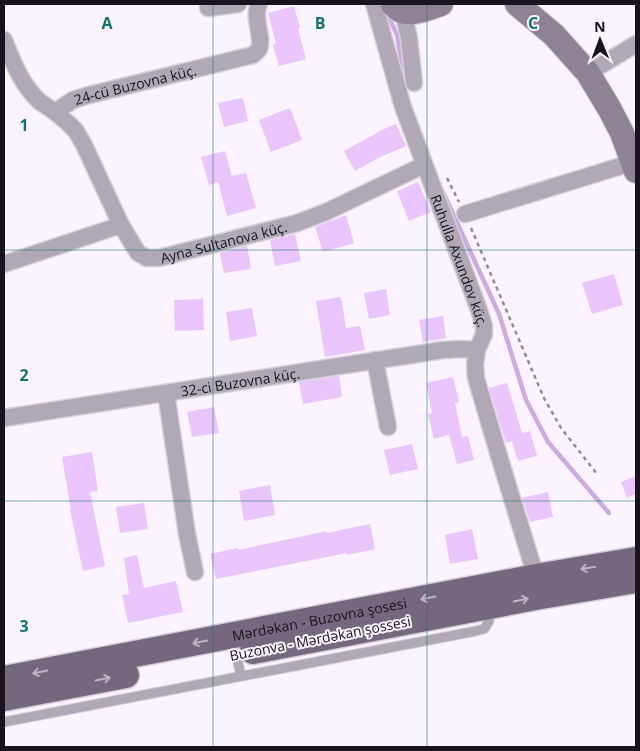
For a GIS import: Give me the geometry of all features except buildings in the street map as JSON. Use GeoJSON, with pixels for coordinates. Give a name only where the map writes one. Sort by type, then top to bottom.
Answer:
{"type":"FeatureCollection","features":[{"type":"Feature","properties":{"kind":"main road","name":"Mərdəkan - Buzovna şosesi"},"geometry":{"type":"LineString","coordinates":[[4,679],[536,577],[636,560]]}},
{"type":"Feature","properties":{"kind":"main road","name":"Buzonva - Mərdəkan şossesi"},"geometry":{"type":"LineString","coordinates":[[4,698],[238,665],[395,636],[488,606],[636,580]]}},
{"type":"Feature","properties":{"kind":"street"},"geometry":{"type":"LineString","coordinates":[[208,8],[238,4]]}},
{"type":"Feature","properties":{"kind":"street","name":"24-cü Buzovna küç."},"geometry":{"type":"LineString","coordinates":[[55,112],[73,100],[253,55],[260,48],[256,13],[253,4]]}},
{"type":"Feature","properties":{"kind":"street","name":"Ruhulla Axundov küç."},"geometry":{"type":"LineString","coordinates":[[374,4],[403,107],[484,326],[484,334],[477,350],[476,378],[536,577]]}},
{"type":"Feature","properties":{"kind":"street"},"geometry":{"type":"LineString","coordinates":[[398,8],[410,13],[441,4]]}},
{"type":"Feature","properties":{"kind":"street"},"geometry":{"type":"LineString","coordinates":[[465,214],[635,166],[609,108],[588,73],[554,36],[517,4]]}},
{"type":"Feature","properties":{"kind":"street"},"geometry":{"type":"LineString","coordinates":[[398,8],[409,38],[414,83]]}},
{"type":"Feature","properties":{"kind":"street"},"geometry":{"type":"LineString","coordinates":[[4,40],[24,84],[40,101],[55,112]]}},
{"type":"Feature","properties":{"kind":"street"},"geometry":{"type":"LineString","coordinates":[[588,73],[636,44]]}},
{"type":"Feature","properties":{"kind":"street","name":"Ayna Sultanova küç."},"geometry":{"type":"LineString","coordinates":[[55,112],[76,131],[121,225],[138,253],[148,258],[159,258],[297,223],[332,209],[424,165]]}},
{"type":"Feature","properties":{"kind":"street"},"geometry":{"type":"LineString","coordinates":[[4,264],[121,225]]}},
{"type":"Feature","properties":{"kind":"street","name":"32-ci Buzovna küç."},"geometry":{"type":"LineString","coordinates":[[4,418],[443,350],[477,350]]}},
{"type":"Feature","properties":{"kind":"street"},"geometry":{"type":"LineString","coordinates":[[375,360],[388,427]]}},
{"type":"Feature","properties":{"kind":"street"},"geometry":{"type":"LineString","coordinates":[[166,393],[187,534],[195,572]]}},
{"type":"Feature","properties":{"kind":"lane"},"geometry":{"type":"LineString","coordinates":[[4,722],[238,665]]}},
{"type":"Feature","properties":{"kind":"path"},"geometry":{"type":"LineString","coordinates":[[444,172],[465,214],[544,398],[561,428],[597,474]]}},
{"type":"Feature","properties":{"kind":"waterway"},"geometry":{"type":"LineString","coordinates":[[386,11],[397,35],[406,88]]}},
{"type":"Feature","properties":{"kind":"waterway"},"geometry":{"type":"LineString","coordinates":[[443,192],[499,314],[526,400],[548,442],[609,513]]}}]}
